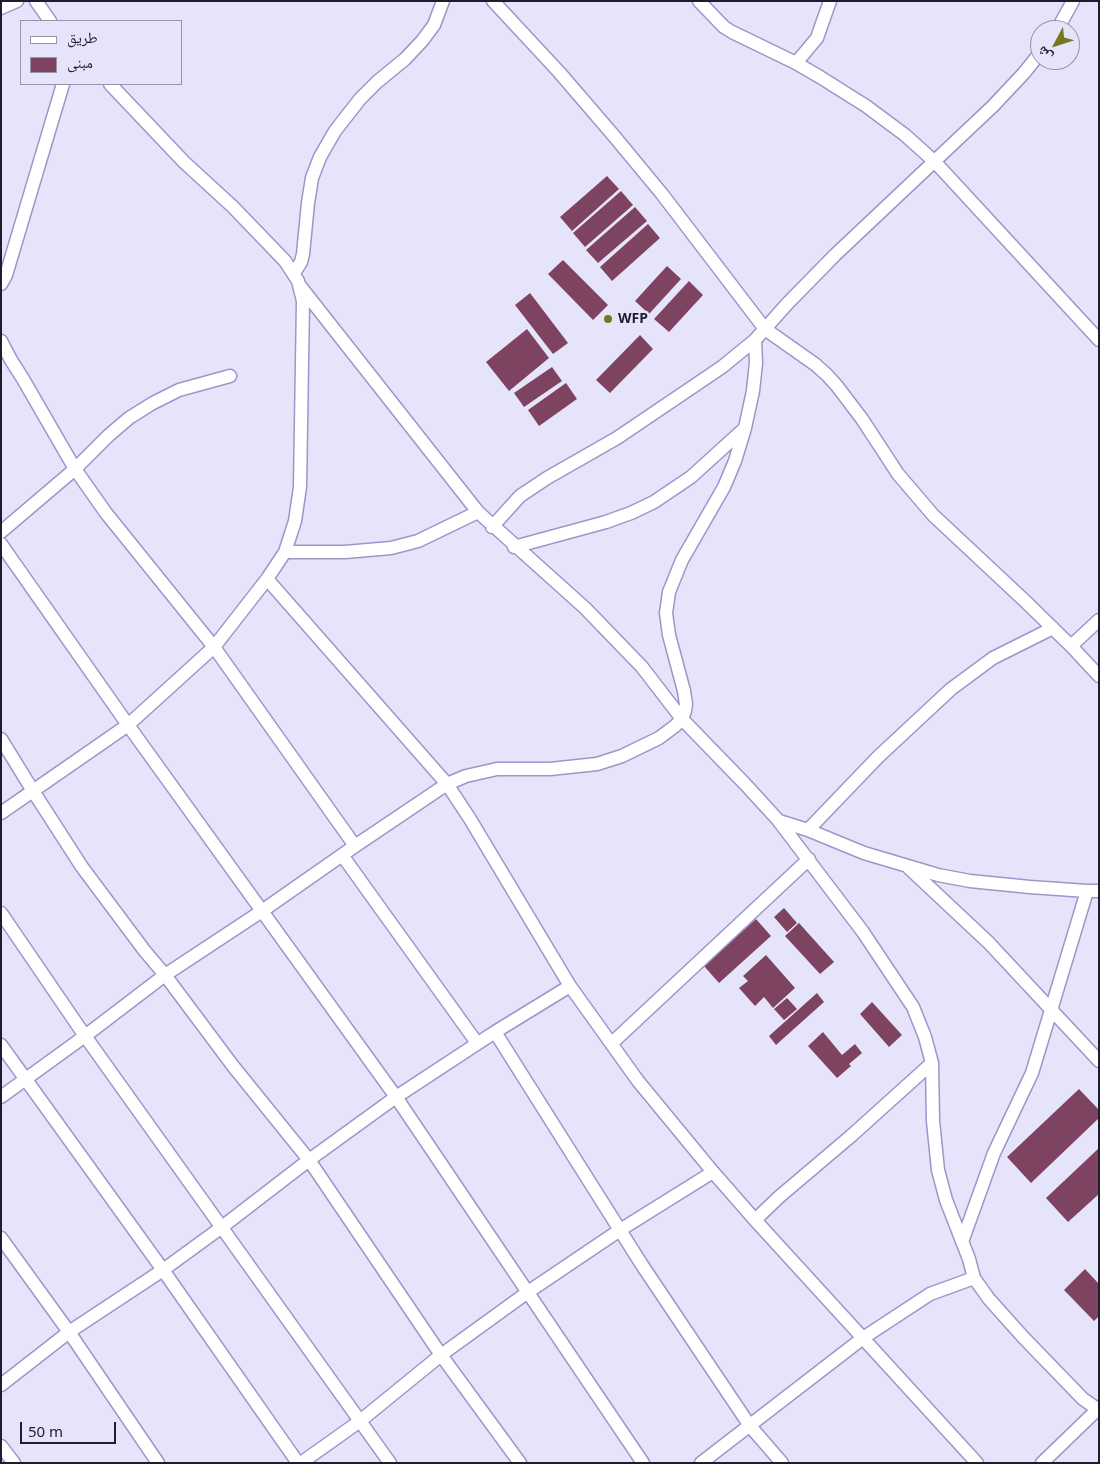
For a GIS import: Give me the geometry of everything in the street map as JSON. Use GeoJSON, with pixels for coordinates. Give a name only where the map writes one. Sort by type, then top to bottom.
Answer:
{"type":"FeatureCollection","features":[{"type":"Feature","properties":{"kind":"street"},"geometry":{"type":"LineString","coordinates":[[1,8],[17,1]]}},
{"type":"Feature","properties":{"kind":"street"},"geometry":{"type":"LineString","coordinates":[[36,1],[49,20]]}},
{"type":"Feature","properties":{"kind":"street"},"geometry":{"type":"LineString","coordinates":[[294,274],[303,254],[312,178],[320,156],[335,131],[360,99],[422,41],[434,25],[443,1]]}},
{"type":"Feature","properties":{"kind":"street"},"geometry":{"type":"LineString","coordinates":[[494,1],[614,136],[662,194],[765,329],[827,375],[862,419],[898,474],[933,515],[1053,628],[1099,676]]}},
{"type":"Feature","properties":{"kind":"street"},"geometry":{"type":"LineString","coordinates":[[699,1],[724,27],[820,77],[905,135],[935,162],[1099,340]]}},
{"type":"Feature","properties":{"kind":"street"},"geometry":{"type":"LineString","coordinates":[[796,63],[817,38],[830,1]]}},
{"type":"Feature","properties":{"kind":"street"},"geometry":{"type":"LineString","coordinates":[[1063,20],[1073,1]]}},
{"type":"Feature","properties":{"kind":"street"},"geometry":{"type":"LineString","coordinates":[[492,527],[520,496],[547,478],[617,438],[722,366],[756,340],[787,304],[935,162],[1010,88],[1030,65]]}},
{"type":"Feature","properties":{"kind":"street"},"geometry":{"type":"LineString","coordinates":[[1,284],[6,275],[63,85]]}},
{"type":"Feature","properties":{"kind":"street"},"geometry":{"type":"LineString","coordinates":[[111,85],[184,162],[233,207],[278,254],[294,274],[300,286],[478,512],[492,527],[585,608],[642,667],[682,719],[746,784],[778,820],[863,932],[913,1007],[925,1037],[932,1063],[933,1122],[938,1170],[946,1200],[974,1278],[989,1300],[1022,1337],[1083,1399],[1098,1409],[1042,1463]]}},
{"type":"Feature","properties":{"kind":"street"},"geometry":{"type":"LineString","coordinates":[[1,813],[128,725],[214,647],[267,580],[285,552],[295,521],[300,487],[303,308],[300,286]]}},
{"type":"Feature","properties":{"kind":"street"},"geometry":{"type":"LineString","coordinates":[[1,1097],[165,975],[262,911],[446,784],[466,776],[497,768],[550,769],[596,764],[622,756],[659,738],[676,726],[686,711],[686,704],[669,635],[666,612],[669,592],[682,560],[724,487],[735,461],[754,391],[756,340]]}},
{"type":"Feature","properties":{"kind":"street"},"geometry":{"type":"LineString","coordinates":[[1,342],[75,469],[112,521],[214,647],[355,846]]}},
{"type":"Feature","properties":{"kind":"street"},"geometry":{"type":"LineString","coordinates":[[1,532],[75,469],[129,418],[152,403],[180,390],[230,376]]}},
{"type":"Feature","properties":{"kind":"street"},"geometry":{"type":"LineString","coordinates":[[514,546],[606,522],[654,502],[691,477],[745,428]]}},
{"type":"Feature","properties":{"kind":"street"},"geometry":{"type":"LineString","coordinates":[[285,552],[345,552],[391,548],[418,541],[478,512]]}},
{"type":"Feature","properties":{"kind":"street"},"geometry":{"type":"LineString","coordinates":[[1,544],[128,725],[396,1097],[643,1463]]}},
{"type":"Feature","properties":{"kind":"street"},"geometry":{"type":"LineString","coordinates":[[267,580],[446,784],[470,819],[570,986],[638,1081],[755,1220],[977,1463]]}},
{"type":"Feature","properties":{"kind":"street"},"geometry":{"type":"LineString","coordinates":[[1071,646],[1099,620]]}},
{"type":"Feature","properties":{"kind":"street"},"geometry":{"type":"LineString","coordinates":[[808,830],[878,757],[951,690],[993,658],[1053,628]]}},
{"type":"Feature","properties":{"kind":"street"},"geometry":{"type":"LineString","coordinates":[[1,738],[33,792],[82,867],[233,1066],[309,1160],[441,1355],[520,1463]]}},
{"type":"Feature","properties":{"kind":"street"},"geometry":{"type":"LineString","coordinates":[[778,820],[864,853],[938,875],[970,881],[1093,891],[1051,1010],[1032,1073],[994,1153],[973,1216],[962,1242]]}},
{"type":"Feature","properties":{"kind":"street"},"geometry":{"type":"LineString","coordinates":[[342,855],[477,1043]]}},
{"type":"Feature","properties":{"kind":"street"},"geometry":{"type":"LineString","coordinates":[[612,1043],[809,859]]}},
{"type":"Feature","properties":{"kind":"street"},"geometry":{"type":"LineString","coordinates":[[908,867],[989,943],[1099,1061]]}},
{"type":"Feature","properties":{"kind":"street"},"geometry":{"type":"LineString","coordinates":[[1,913],[85,1036],[390,1463]]}},
{"type":"Feature","properties":{"kind":"street"},"geometry":{"type":"LineString","coordinates":[[1,1385],[69,1332],[163,1270],[396,1097],[477,1043],[570,986]]}},
{"type":"Feature","properties":{"kind":"street"},"geometry":{"type":"LineString","coordinates":[[495,1032],[620,1230],[750,1426],[782,1463]]}},
{"type":"Feature","properties":{"kind":"street"},"geometry":{"type":"LineString","coordinates":[[1,1045],[299,1463],[360,1421],[441,1355],[528,1292],[620,1230],[713,1172]]}},
{"type":"Feature","properties":{"kind":"street"},"geometry":{"type":"LineString","coordinates":[[755,1220],[779,1197],[896,1097],[932,1063]]}},
{"type":"Feature","properties":{"kind":"street"},"geometry":{"type":"LineString","coordinates":[[1,1238],[69,1332],[158,1463]]}},
{"type":"Feature","properties":{"kind":"street"},"geometry":{"type":"LineString","coordinates":[[701,1463],[864,1338],[930,1294],[974,1278]]}},
{"type":"Feature","properties":{"kind":"street"},"geometry":{"type":"LineString","coordinates":[[1,1446],[14,1463]]}},
{"type":"Feature","properties":{"kind":"building"},"geometry":{"type":"Polygon","coordinates":[[[607,176],[619,189],[572,231],[560,217],[607,176]]]}},
{"type":"Feature","properties":{"kind":"building"},"geometry":{"type":"Polygon","coordinates":[[[621,191],[633,205],[585,247],[573,233],[621,191]]]}},
{"type":"Feature","properties":{"kind":"building"},"geometry":{"type":"Polygon","coordinates":[[[635,207],[647,221],[598,263],[586,250],[635,207]]]}},
{"type":"Feature","properties":{"kind":"building"},"geometry":{"type":"Polygon","coordinates":[[[648,224],[660,238],[612,281],[600,267],[648,224]]]}},
{"type":"Feature","properties":{"kind":"building"},"geometry":{"type":"Polygon","coordinates":[[[563,260],[608,305],[593,320],[548,274],[563,260]]]}},
{"type":"Feature","properties":{"kind":"building"},"geometry":{"type":"Polygon","coordinates":[[[667,266],[681,279],[649,314],[635,301],[667,266]]]}},
{"type":"Feature","properties":{"kind":"building"},"geometry":{"type":"Polygon","coordinates":[[[689,281],[703,295],[669,332],[654,319],[689,281]]]}},
{"type":"Feature","properties":{"kind":"building"},"geometry":{"type":"Polygon","coordinates":[[[530,293],[568,343],[553,354],[515,305],[530,293]]]}},
{"type":"Feature","properties":{"kind":"building"},"geometry":{"type":"Polygon","coordinates":[[[527,329],[549,358],[509,391],[486,362],[527,329]]]}},
{"type":"Feature","properties":{"kind":"building"},"geometry":{"type":"Polygon","coordinates":[[[640,335],[653,349],[610,393],[596,380],[640,335]]]}},
{"type":"Feature","properties":{"kind":"building"},"geometry":{"type":"Polygon","coordinates":[[[552,367],[562,381],[524,407],[514,393],[552,367]]]}},
{"type":"Feature","properties":{"kind":"building"},"geometry":{"type":"Polygon","coordinates":[[[566,383],[577,399],[539,426],[528,410],[566,383]]]}},
{"type":"Feature","properties":{"kind":"building"},"geometry":{"type":"Polygon","coordinates":[[[784,908],[797,923],[787,932],[774,917],[784,908]]]}},
{"type":"Feature","properties":{"kind":"building"},"geometry":{"type":"Polygon","coordinates":[[[756,919],[771,936],[719,983],[704,966],[756,919]]]}},
{"type":"Feature","properties":{"kind":"building"},"geometry":{"type":"Polygon","coordinates":[[[799,923],[834,962],[820,974],[785,936],[799,923]]]}},
{"type":"Feature","properties":{"kind":"building"},"geometry":{"type":"Polygon","coordinates":[[[766,955],[795,988],[773,1008],[764,997],[755,1006],[739,988],[748,981],[743,976],[766,955]]]}},
{"type":"Feature","properties":{"kind":"building"},"geometry":{"type":"Polygon","coordinates":[[[817,993],[824,1002],[776,1045],[769,1036],[817,993]]]}},
{"type":"Feature","properties":{"kind":"building"},"geometry":{"type":"Polygon","coordinates":[[[787,998],[797,1009],[784,1020],[774,1009],[787,998]]]}},
{"type":"Feature","properties":{"kind":"building"},"geometry":{"type":"Polygon","coordinates":[[[872,1002],[902,1035],[889,1047],[860,1014],[872,1002]]]}},
{"type":"Feature","properties":{"kind":"building"},"geometry":{"type":"Polygon","coordinates":[[[823,1032],[842,1055],[855,1044],[862,1053],[837,1078],[808,1046],[823,1032]]]}},
{"type":"Feature","properties":{"kind":"building"},"geometry":{"type":"Polygon","coordinates":[[[1079,1089],[1099,1110],[1099,1118],[1031,1183],[1007,1157],[1079,1089]]]}},
{"type":"Feature","properties":{"kind":"building"},"geometry":{"type":"Polygon","coordinates":[[[1099,1148],[1099,1194],[1068,1222],[1046,1198],[1099,1148]]]}},
{"type":"Feature","properties":{"kind":"building"},"geometry":{"type":"Polygon","coordinates":[[[1085,1269],[1099,1284],[1099,1316],[1094,1321],[1064,1290],[1085,1269]]]}},
{"type":"Feature","properties":{"kind":"place","name":"WFP"},"geometry":{"type":"Point","coordinates":[608,319]}}]}
